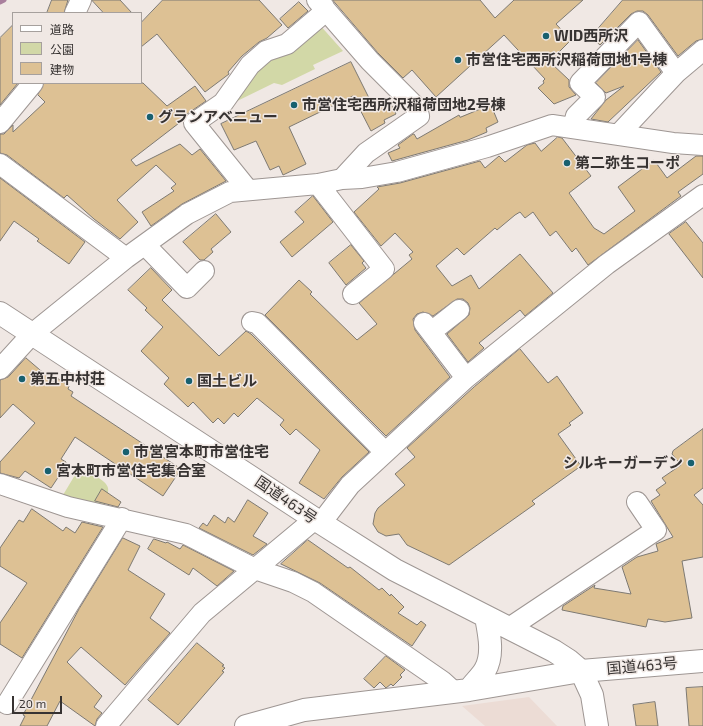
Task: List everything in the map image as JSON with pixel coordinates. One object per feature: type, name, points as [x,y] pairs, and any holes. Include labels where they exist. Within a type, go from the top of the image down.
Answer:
[{"type":"main road","name":"国道463号","points":[[0,313],[395,570],[568,660],[581,671]]},
{"type":"main road","points":[[461,690],[486,669],[490,640],[486,617]]},
{"type":"main road","name":"国道463号","points":[[246,726],[304,710],[461,690],[581,671],[703,661]]},
{"type":"main road","points":[[581,671],[592,695],[597,726]]},
{"type":"street","points":[[75,12],[81,0]]},
{"type":"street","points":[[321,4],[370,61],[417,108],[420,116],[366,153],[342,179]]},
{"type":"street","points":[[248,190],[194,123],[223,103],[250,65],[266,51],[287,44],[320,16],[321,4]]},
{"type":"street","points":[[573,128],[576,116],[595,97],[580,83],[639,22],[676,73]]},
{"type":"street","points":[[618,135],[676,73],[703,50]]},
{"type":"street","points":[[0,123],[32,84]]},
{"type":"street","points":[[0,369],[32,334],[126,258],[187,214],[230,192],[318,184],[342,179],[362,178],[397,172],[441,161],[552,125],[673,143],[703,145]]},
{"type":"street","points":[[0,164],[126,258]]},
{"type":"street","points":[[318,184],[384,269],[353,294]]},
{"type":"street","points":[[106,726],[202,613],[255,569],[318,521],[350,485],[466,378],[607,264],[700,203]]},
{"type":"street","points":[[145,245],[187,288],[204,271]]},
{"type":"street","points":[[459,310],[427,328],[466,378]]},
{"type":"street","points":[[252,322],[258,323],[385,452]]},
{"type":"street","points":[[0,484],[68,507],[122,518],[186,534],[255,569],[292,582],[330,603],[442,681],[461,690]]},
{"type":"street","points":[[509,628],[656,530],[637,502]]},
{"type":"street","points":[[7,704],[122,518]]},
{"type":"shaded area","points":[[529,697],[557,726],[485,726],[462,706]]},
{"type":"green space","points":[[318,23],[343,51],[313,65],[315,69],[282,85],[274,83],[229,105],[253,70]]},
{"type":"green space","points":[[78,470],[95,476],[107,485],[108,491],[105,504],[99,508],[63,495]]},
{"type":"building","points":[[52,0],[68,0],[64,12],[47,12]]},
{"type":"building","points":[[92,0],[120,0],[131,12],[103,12]]},
{"type":"building","points":[[163,0],[259,0],[282,25],[242,56],[228,72],[229,74],[205,92],[157,34],[142,46],[142,22]]},
{"type":"building","points":[[333,0],[480,0],[495,18],[514,0],[583,0],[556,24],[571,40],[557,54],[558,56],[551,63],[569,80],[569,87],[576,95],[554,104],[538,88],[544,83],[543,81],[545,79],[504,35],[436,97],[412,70],[403,78],[378,53]]},
{"type":"building","points":[[623,0],[703,0],[703,39],[696,41],[678,56],[648,15],[643,11],[637,11],[631,14],[600,45],[591,37]]},
{"type":"building","points":[[299,2],[308,11],[288,28],[280,19]]},
{"type":"building","points":[[12,26],[12,84],[17,84],[0,105],[0,38]]},
{"type":"building","points":[[638,40],[661,72],[608,122],[591,119],[606,100],[624,86],[606,93],[596,83]]},
{"type":"building","name":"市営住宅西所沢稲荷団地2号棟","points":[[351,62],[373,106],[388,98],[396,114],[384,120],[385,123],[371,131],[353,96],[289,127],[306,164],[283,175],[279,166],[270,170],[256,141],[234,150],[221,124]]},
{"type":"building","points":[[143,83],[167,106],[195,86],[206,101],[187,114],[183,120],[131,160],[136,166],[180,144],[192,155],[200,149],[226,181],[182,204],[151,226],[142,212],[174,191],[171,188],[176,184],[156,165],[117,200],[138,222],[120,239],[94,219],[67,195],[64,198],[7,155],[0,153],[0,134],[4,134],[13,125],[13,132],[45,102],[38,95],[44,84]]},
{"type":"building","points":[[491,105],[498,122],[486,128],[487,132],[468,140],[392,161],[388,153],[400,148],[398,145],[413,134],[417,139],[459,115],[460,117]]},
{"type":"building","points":[[558,137],[562,138],[591,176],[569,193],[594,228],[604,234],[635,211],[618,187],[654,160],[667,178],[696,156],[703,156],[703,174],[678,192],[681,196],[588,265],[576,248],[572,252],[556,231],[550,236],[533,212],[525,218],[520,212],[515,215],[497,230],[495,228],[464,255],[457,248],[436,266],[452,286],[471,275],[479,289],[520,254],[553,293],[525,316],[520,310],[479,343],[484,348],[468,362],[447,334],[469,315],[470,308],[468,303],[463,299],[457,299],[433,316],[423,312],[417,314],[413,319],[415,330],[450,377],[386,436],[265,315],[299,280],[312,292],[310,294],[357,340],[377,324],[359,303],[412,259],[409,255],[413,252],[395,233],[381,246],[354,212],[379,189],[377,187],[400,183],[480,161],[485,168],[499,156],[505,162],[527,145],[535,143],[541,151]]},
{"type":"building","points":[[0,178],[85,242],[69,264],[37,241],[39,239],[14,221],[0,241]]},
{"type":"building","points":[[313,196],[333,222],[292,257],[280,242],[304,222],[295,212]]},
{"type":"building","points":[[216,214],[231,232],[211,249],[213,252],[204,260],[200,260],[183,242]]},
{"type":"building","points":[[686,222],[703,243],[703,278],[669,234]]},
{"type":"building","points":[[351,245],[364,261],[362,263],[366,268],[346,285],[329,263]]},
{"type":"building","points":[[151,268],[172,290],[162,300],[219,356],[246,331],[251,334],[369,452],[342,477],[324,499],[299,483],[320,450],[296,429],[290,435],[280,425],[284,420],[257,398],[238,417],[234,413],[224,424],[218,418],[213,423],[193,402],[188,407],[164,384],[169,378],[141,351],[163,327],[145,310],[147,308],[128,290]]},
{"type":"building","points":[[520,349],[548,383],[557,376],[583,413],[569,423],[571,425],[558,434],[581,466],[532,501],[535,504],[449,565],[407,545],[399,534],[386,536],[378,532],[373,524],[375,513],[378,508],[405,485],[395,474],[415,457],[407,448],[474,387]]},
{"type":"building","points":[[26,358],[54,382],[57,378],[69,386],[68,389],[73,392],[71,396],[181,469],[163,496],[75,437],[61,459],[66,462],[65,467],[51,488],[25,471],[19,478],[0,473],[0,462],[35,423],[13,404],[0,418],[0,380],[8,377]]},
{"type":"building","points":[[703,429],[703,488],[694,495],[703,505],[703,557],[682,561],[692,618],[665,622],[648,619],[646,627],[562,610],[563,606],[595,585],[594,588],[631,594],[622,567],[637,557],[658,551],[656,544],[673,537],[651,501],[660,495],[656,490],[666,483],[662,478],[681,465],[672,454],[673,451]]},
{"type":"building","points":[[102,489],[121,502],[118,507],[95,501]]},
{"type":"building","points":[[248,500],[268,513],[253,536],[267,544],[253,555],[199,528],[203,523],[207,526],[214,515],[225,523],[228,517],[234,522]]},
{"type":"building","points":[[32,509],[63,531],[66,527],[75,533],[82,522],[103,527],[22,658],[0,644],[0,623],[27,583],[0,566],[0,548],[19,520],[23,522]]},
{"type":"building","points":[[123,538],[140,546],[128,570],[165,594],[150,618],[170,633],[125,685],[81,647],[67,662],[102,696],[94,707],[102,713],[97,719],[95,726],[60,701],[47,726],[20,726],[25,716],[23,715],[79,609]]},
{"type":"building","points":[[154,539],[167,542],[180,549],[183,545],[234,571],[217,586],[193,568],[189,575],[148,549]]},
{"type":"building","points":[[308,540],[348,568],[350,567],[379,590],[382,588],[390,596],[391,594],[404,607],[398,613],[417,625],[421,621],[426,625],[412,646],[320,583],[281,564]]},
{"type":"building","points":[[197,643],[224,665],[222,666],[225,668],[222,671],[224,672],[178,725],[148,700]]},
{"type":"building","points":[[386,656],[405,670],[400,675],[402,677],[393,686],[391,684],[386,688],[380,682],[374,688],[364,679]]},
{"type":"building","points":[[703,687],[703,726],[689,726],[686,688]]},
{"type":"building","points":[[655,702],[658,726],[636,726],[633,705]]},
{"type":"waterway","points":[[0,2],[4,0]]},
{"type":"place","name":"WID西所沢","points":[[546,36]]},
{"type":"place","name":"市営住宅西所沢稲荷団地1号棟","points":[[458,60]]},
{"type":"place","name":"市営住宅西所沢稲荷団地2号棟","points":[[294,105]]},
{"type":"place","name":"グランアベニュー","points":[[150,117]]},
{"type":"place","name":"第二弥生コーポ","points":[[567,163]]},
{"type":"place","name":"第五中村荘","points":[[22,379]]},
{"type":"place","name":"国土ビル","points":[[189,381]]},
{"type":"place","name":"市営宮本町市営住宅","points":[[126,452]]},
{"type":"place","name":"シルキーガーデン","points":[[691,463]]},
{"type":"place","name":"宮本町市営住宅集合室","points":[[48,471]]}]
